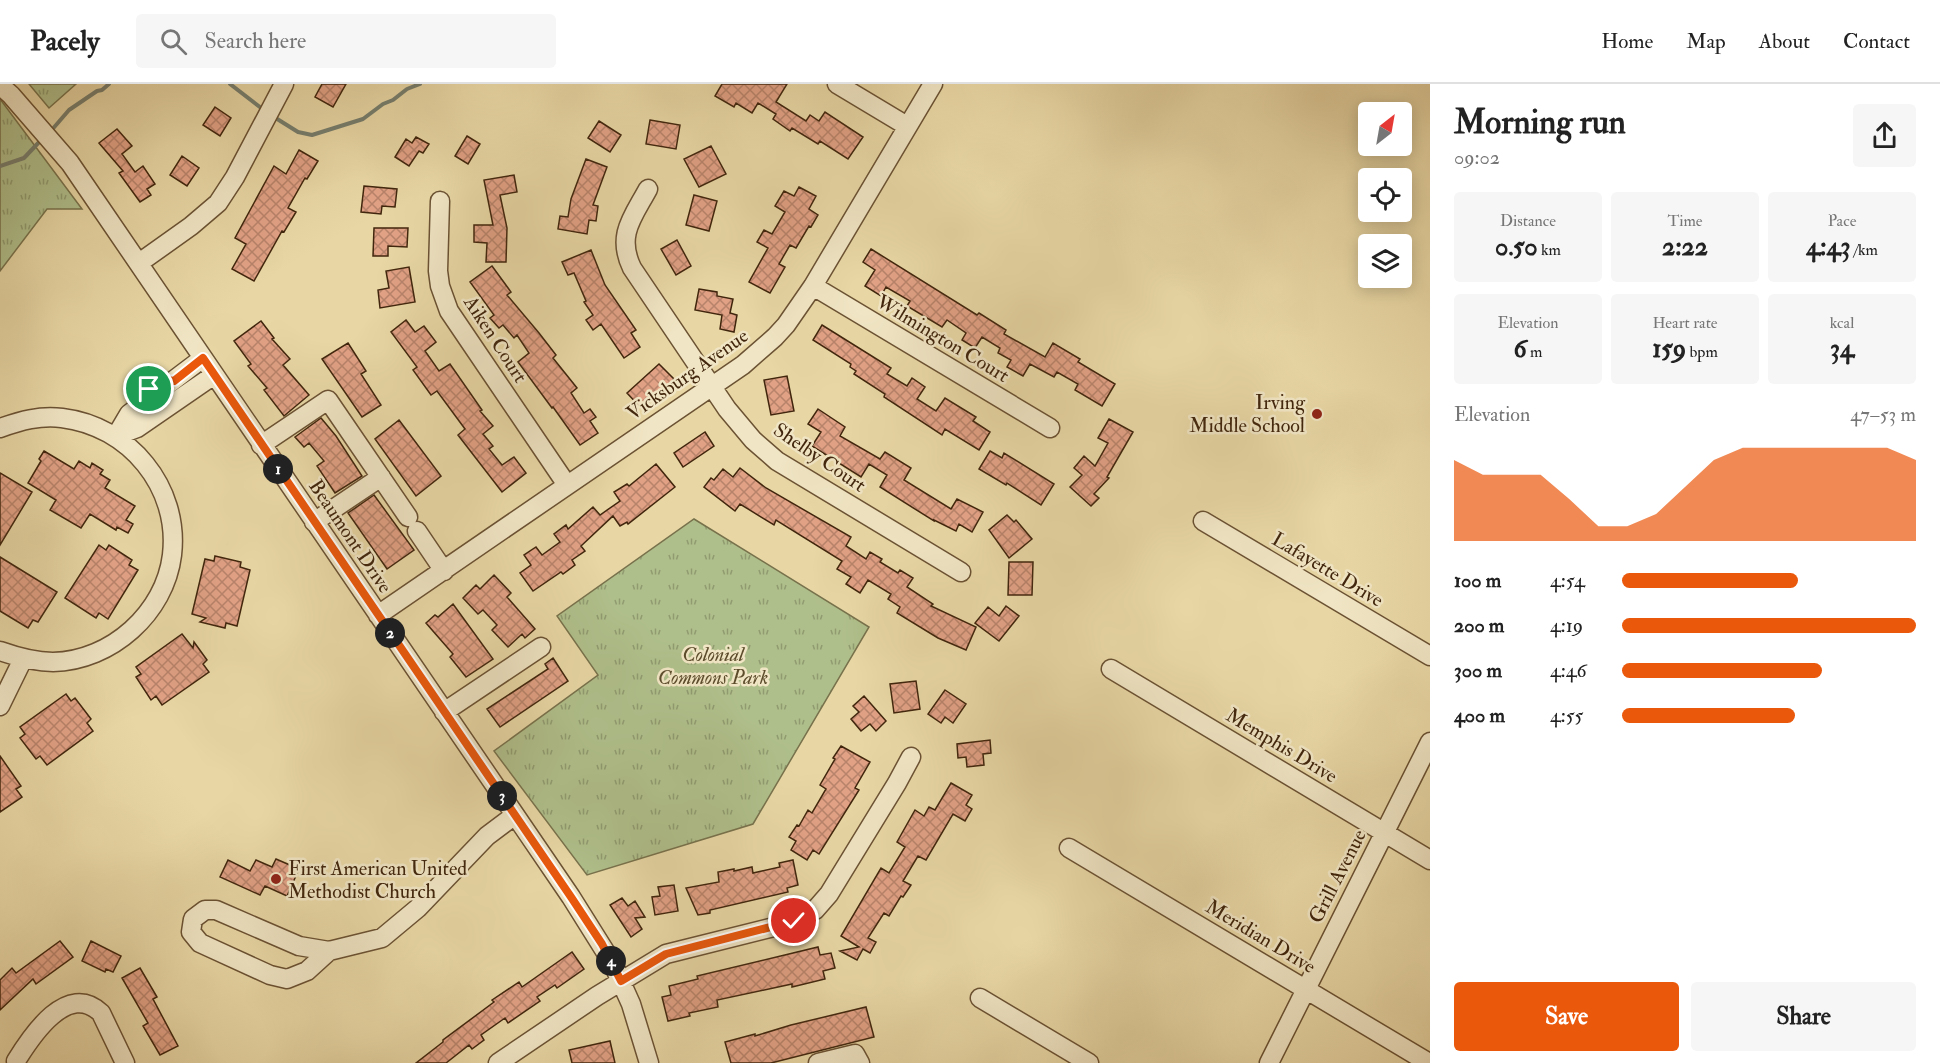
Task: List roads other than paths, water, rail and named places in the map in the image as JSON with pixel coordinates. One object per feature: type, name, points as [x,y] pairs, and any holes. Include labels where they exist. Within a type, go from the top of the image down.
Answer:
[{"type":"street","points":[[139,263],[218,204],[235,177],[284,84]]},
{"type":"street","points":[[837,84],[907,126]]},
{"type":"street","name":"Vicksburg Avenue","points":[[378,615],[743,365],[775,337],[813,286],[933,84]]},
{"type":"street","name":"Beaumont Drive","points":[[0,85],[60,150],[602,944],[621,981],[637,1022],[649,1063]]},
{"type":"street","name":"Shelby Court","points":[[648,189],[626,230],[628,259],[712,386],[753,440],[777,460],[962,572]]},
{"type":"street","name":"Aiken Court","points":[[440,201],[438,271],[440,286],[449,312],[567,485]]},
{"type":"street","name":"Wilmington Court","points":[[813,286],[1050,428]]},
{"type":"street","points":[[116,436],[129,414],[203,358]]},
{"type":"street","points":[[116,436],[137,428],[214,375]]},
{"type":"street","points":[[261,445],[328,400],[444,571]]},
{"type":"street","points":[[0,428],[31,418],[61,417],[90,423],[116,436],[142,458],[160,486],[171,520],[172,555],[162,590],[143,620],[116,643],[83,657],[53,662],[23,659],[0,651]]},
{"type":"street","points":[[314,522],[381,477]]},
{"type":"street","name":"Lafayette Drive","points":[[1203,521],[1430,656]]},
{"type":"street","points":[[444,712],[541,647]]},
{"type":"street","points":[[0,706],[23,659]]},
{"type":"street","name":"Memphis Drive","points":[[1112,669],[1430,860]]},
{"type":"street","name":"Grill Avenue","points":[[1269,1063],[1430,742]]},
{"type":"street","points":[[498,1063],[621,981],[666,954],[805,917],[829,894],[911,758]]},
{"type":"street","points":[[329,951],[307,971],[287,979],[270,975],[200,944],[191,932],[193,918],[205,910],[216,910],[299,946],[329,951],[382,938],[418,908],[487,836],[515,815]]},
{"type":"street","name":"Meridian Drive","points":[[1069,848],[1429,1063]]},
{"type":"street","points":[[981,998],[1089,1063]]},
{"type":"street","points":[[16,1061],[32,1035],[54,1015],[69,1004],[82,1002],[101,1013],[125,1063]]},
{"type":"street","points":[[818,1063],[855,1054],[860,1063]]},
{"type":"waterway","points":[[50,132],[69,110],[109,84]]},
{"type":"waterway","points":[[230,84],[265,111]]},
{"type":"waterway","points":[[274,117],[298,132],[312,135],[363,119],[407,89],[420,84]]},
{"type":"waterway","points":[[0,166],[24,158],[42,139]]},
{"type":"place","name":"Irving Middle School","points":[[1317,414]]},
{"type":"place","name":"First American United Methodist Church","points":[[276,879]]},
{"type":"park label","name":"Colonial Commons Park","points":[[713,666]]}]
